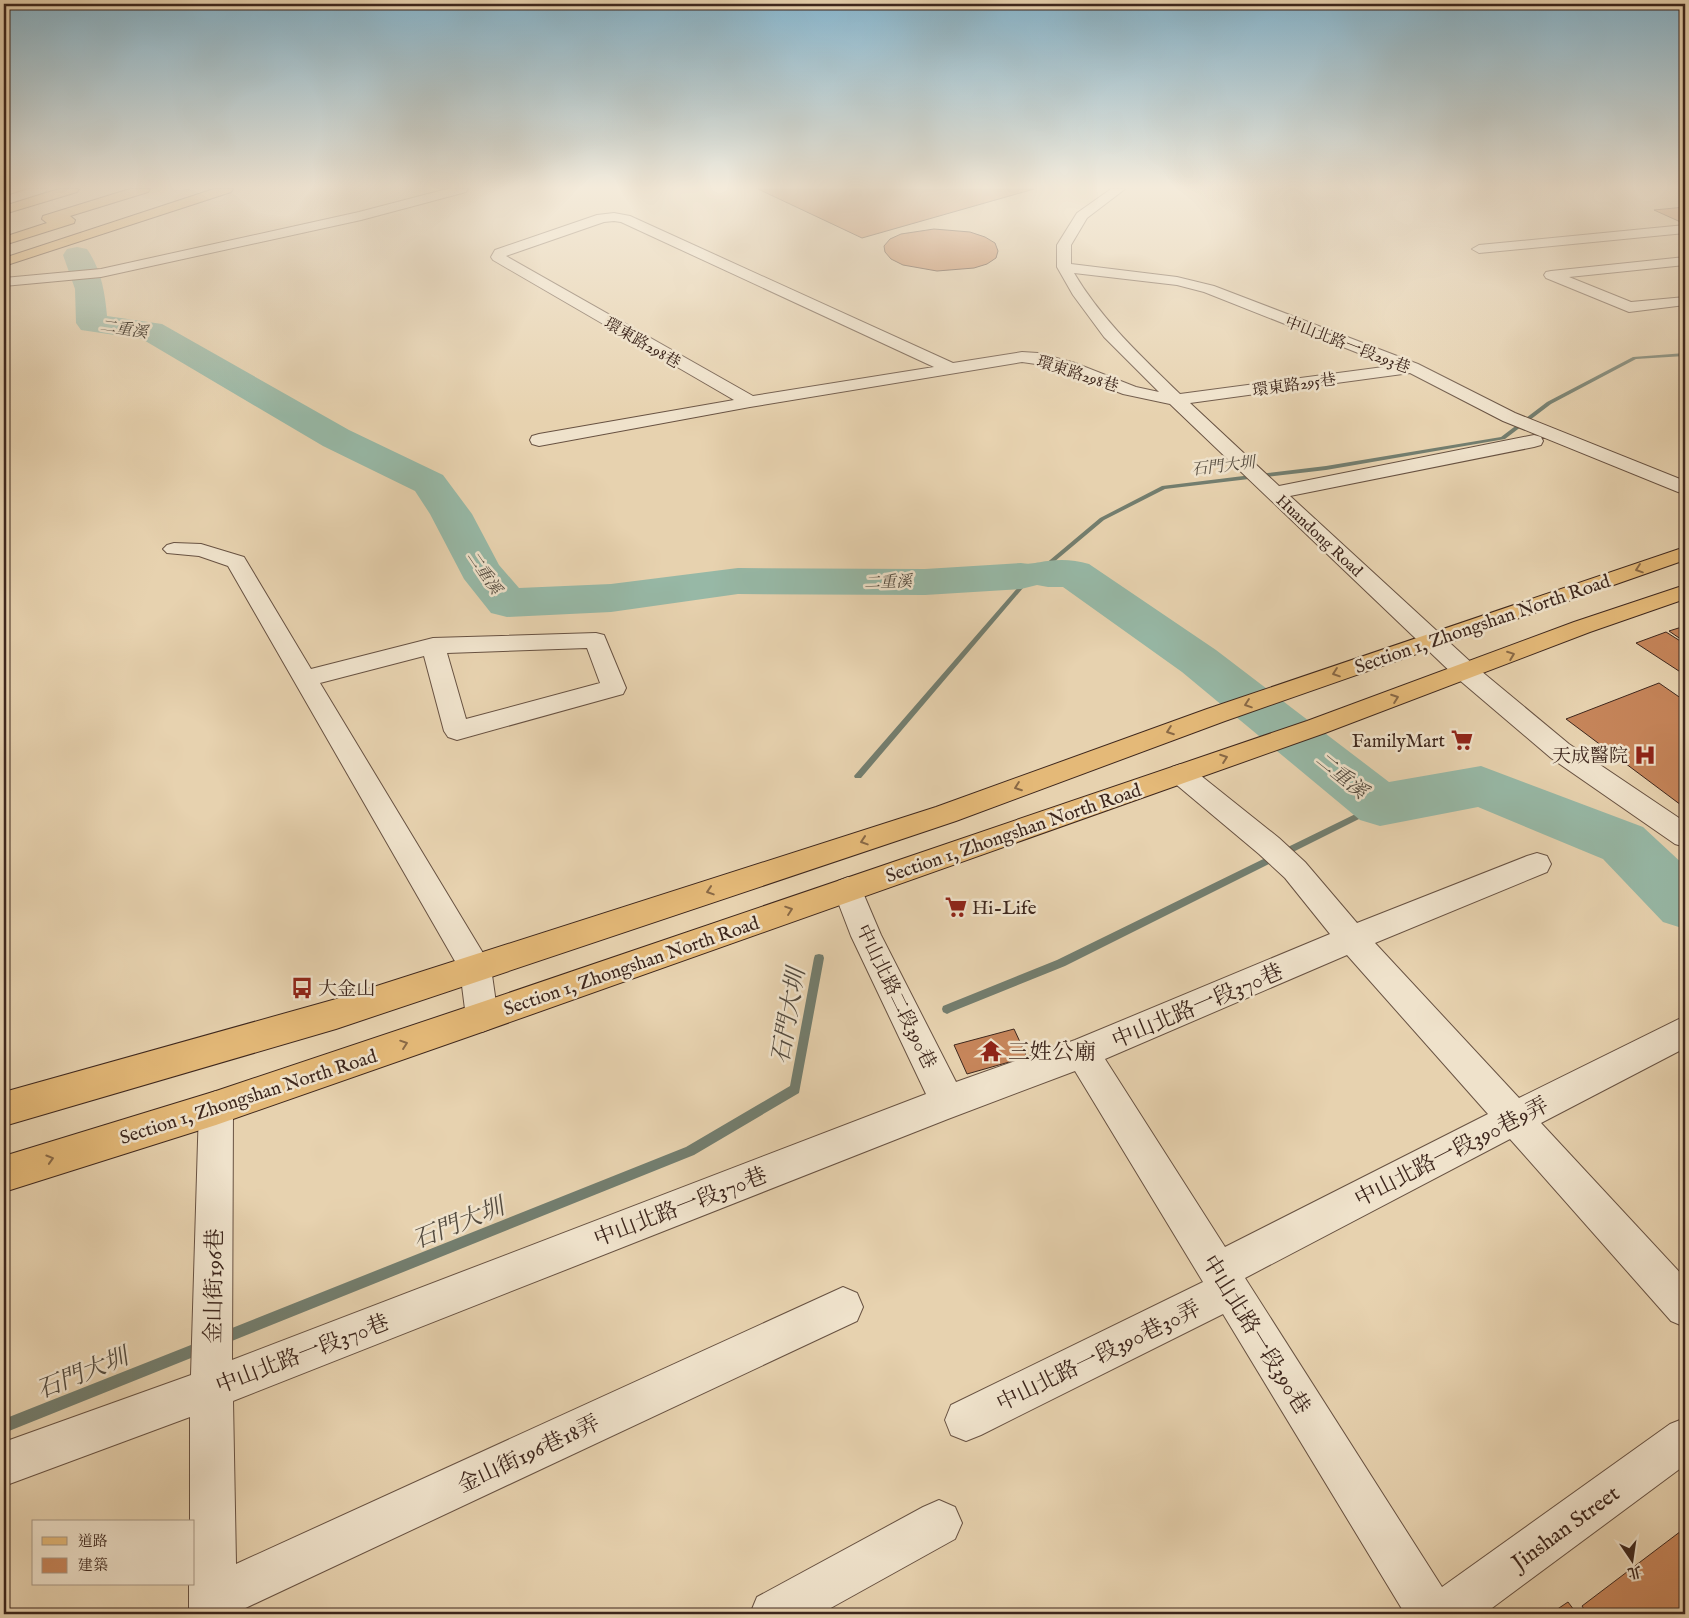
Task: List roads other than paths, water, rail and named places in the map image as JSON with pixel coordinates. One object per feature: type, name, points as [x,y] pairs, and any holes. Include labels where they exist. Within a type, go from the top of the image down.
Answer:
[{"type":"main road","name":"Section 1, Zhongshan North Road","points":[[4,1109],[336,1014],[946,814],[1216,715],[1685,553]]},
{"type":"main road","name":"Section 1, Zhongshan North Road","points":[[4,1174],[216,1108],[482,1018],[1316,727],[1582,627],[1685,592]]},
{"type":"street","points":[[4,282],[72,277],[137,265]]},
{"type":"street","name":"環東路298巷","points":[[508,265],[750,402]]},
{"type":"street","name":"環東路298巷","points":[[724,265],[950,368]]},
{"type":"street","points":[[1651,265],[1551,275],[1629,306],[1685,301]]},
{"type":"street","name":"中山北路一段293巷","points":[[1064,267],[1176,281],[1209,289],[1412,368],[1509,416],[1539,436],[1685,488]]},
{"type":"street","name":"Huandong Road","points":[[1064,267],[1080,295],[1110,334],[1176,400],[1466,672],[1560,750],[1685,836]]},
{"type":"street","name":"環東路298巷","points":[[539,440],[750,402],[1022,357],[1036,357],[1055,362],[1144,395],[1176,400]]},
{"type":"street","name":"環東路295巷","points":[[1176,400],[1412,368]]},
{"type":"street","points":[[1270,488],[1539,436]]},
{"type":"street","points":[[174,549],[201,550],[236,562],[475,968],[482,1018]]},
{"type":"street","points":[[304,679],[433,646],[596,640],[614,688],[457,731],[433,646]]},
{"type":"street","points":[[1182,774],[1295,870],[1352,939],[1685,1307]]},
{"type":"street","name":"中山北路一段370巷","points":[[4,1464],[212,1380],[1082,1053],[1352,939],[1537,864]]},
{"type":"street","name":"中山北路二段390巷","points":[[848,889],[866,936],[948,1102]]},
{"type":"street","name":"中山北路一段390巷9弄","points":[[1224,1281],[1515,1118],[1685,1031]]},
{"type":"street","name":"中山北路一段390巷","points":[[1082,1053],[1432,1614]]},
{"type":"street","name":"金山街196巷","points":[[213,1607],[211,1319],[216,1108]]},
{"type":"street","name":"中山北路一段390巷30弄","points":[[966,1420],[1224,1281]]},
{"type":"street","name":"金山街196巷18弄","points":[[213,1607],[843,1307]]},
{"type":"street","name":"Jinshan Street","points":[[1445,1614],[1685,1439]]},
{"type":"street","points":[[774,1614],[939,1524]]},
{"type":"waterway","name":"二重溪","points":[[81,265],[90,289],[92,323],[151,331],[336,438],[429,483],[451,514],[480,570],[507,603],[611,598],[738,581],[925,582],[1021,576]]},
{"type":"waterway","name":"石門大圳","points":[[858,776],[1021,587],[1102,519],[1164,487],[1326,468],[1503,438],[1549,403],[1635,358],[1685,354]]},
{"type":"waterway","name":"二重溪","points":[[1048,574],[1073,573],[1199,661],[1380,805],[1481,786],[1623,843],[1685,904]]},
{"type":"waterway","points":[[947,1009],[1061,963],[1380,805]]},
{"type":"waterway","name":"石門大圳","points":[[222,1339],[690,1151],[795,1089],[819,958]]},
{"type":"waterway","name":"石門大圳","points":[[4,1426],[201,1347]]},
{"type":"place","name":"FamilyMart","points":[[1462,740]]},
{"type":"place","name":"天成醫院","points":[[1645,755]]},
{"type":"place","name":"Hi-Life","points":[[956,907]]},
{"type":"place","name":"大金山","points":[[302,988]]},
{"type":"place","name":"三姓公廟","points":[[991,1051]]}]
